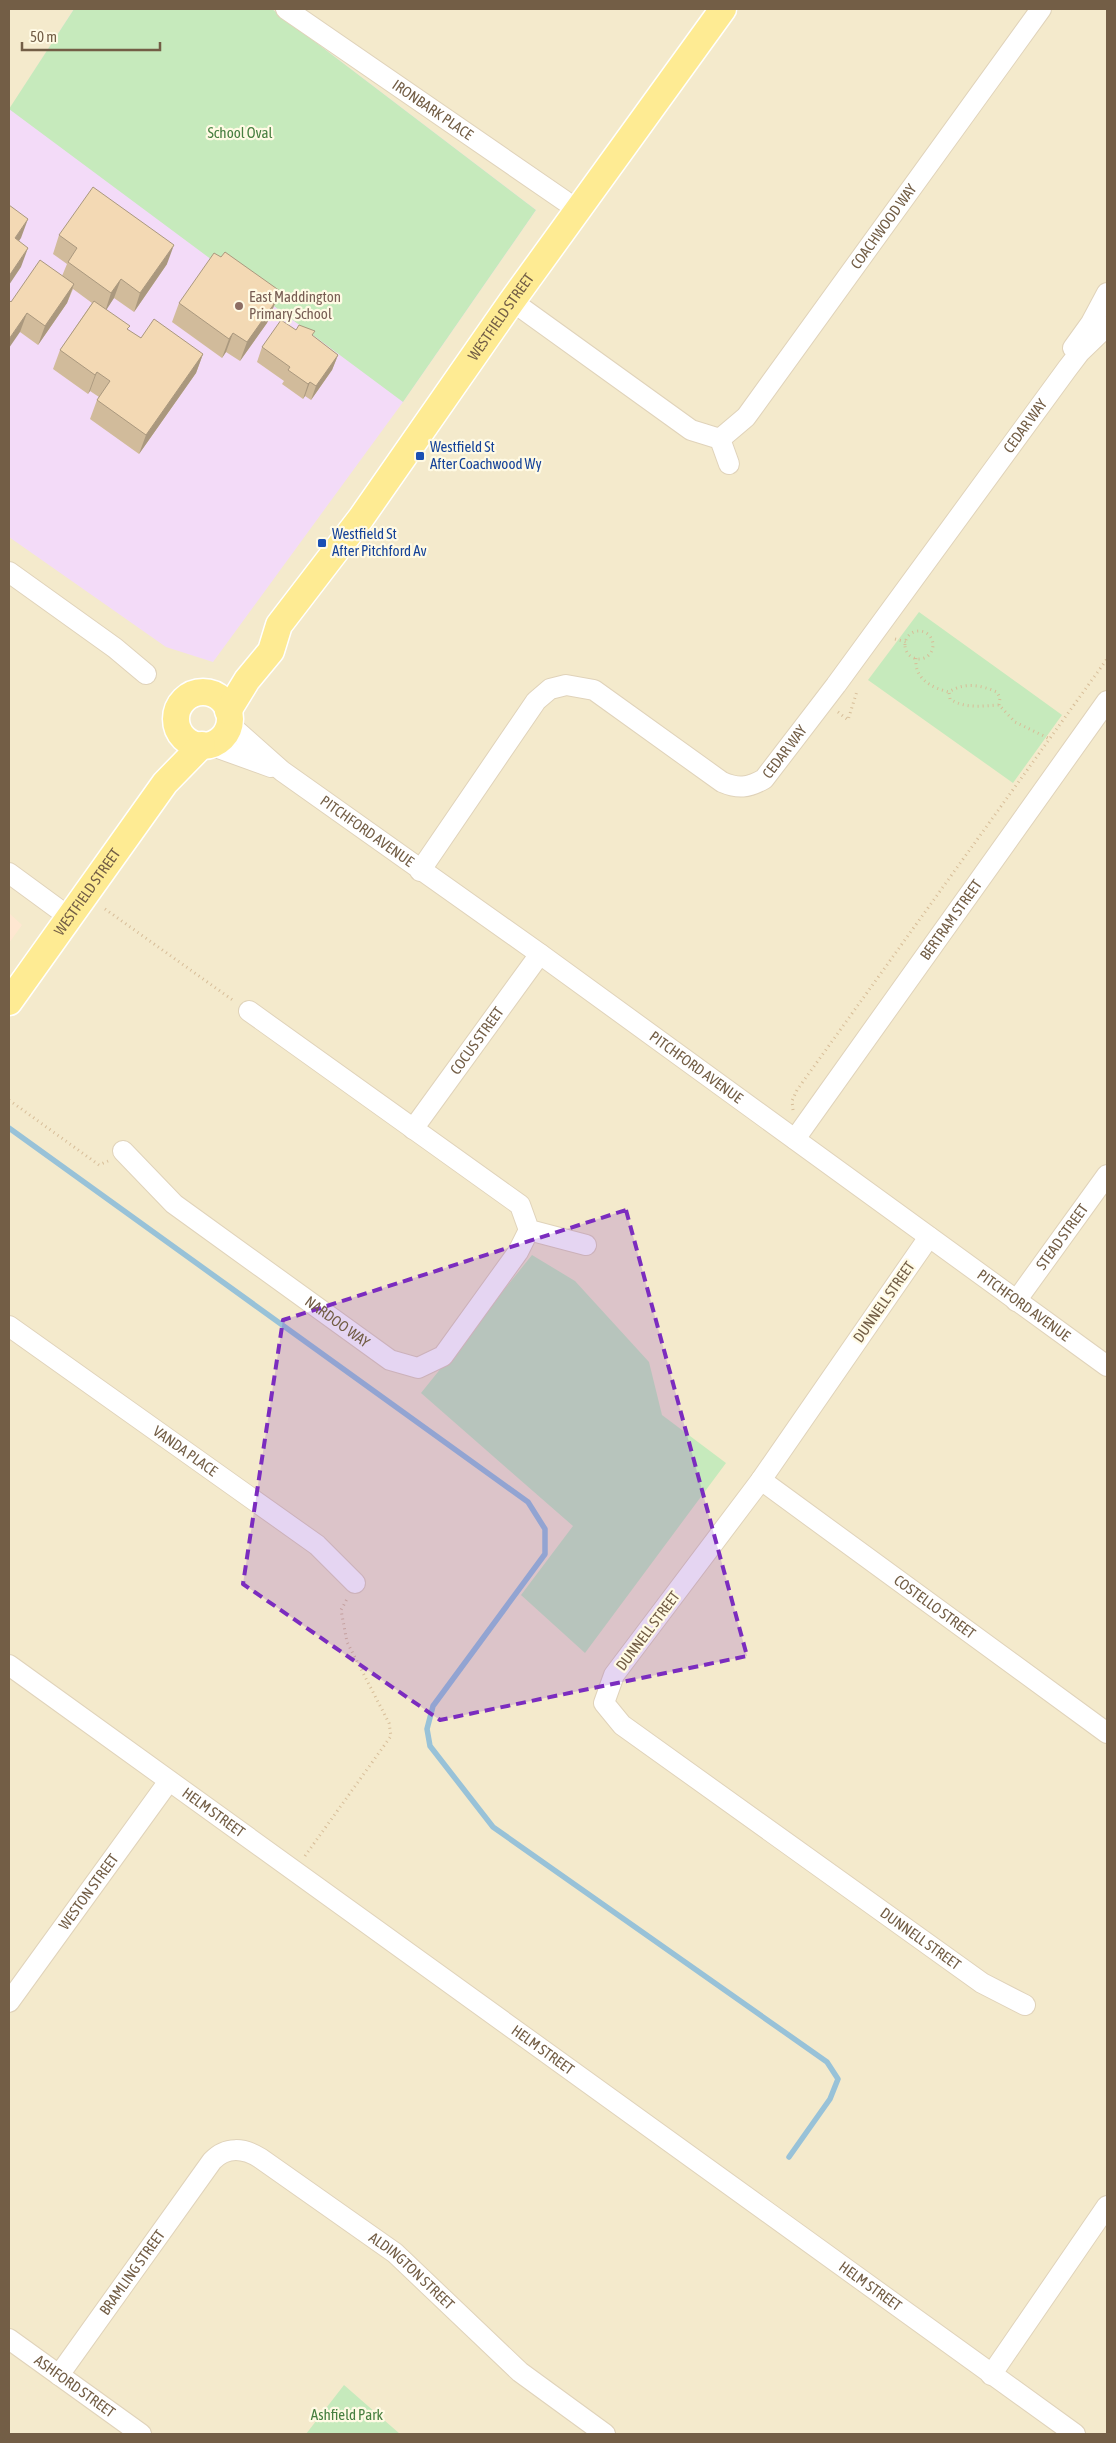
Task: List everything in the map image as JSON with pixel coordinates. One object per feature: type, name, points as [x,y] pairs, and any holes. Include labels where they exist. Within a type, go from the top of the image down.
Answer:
[{"type":"main road","name":"WESTFIELD STREET","points":[[222,709],[247,656],[262,635],[280,625],[367,510],[512,301],[721,10]]},
{"type":"main road","points":[[193,694],[222,709],[222,737],[206,745],[187,741],[178,728],[176,720],[180,704],[193,694]]},
{"type":"main road","name":"WESTFIELD STREET","points":[[165,783],[178,728]]},
{"type":"main road","name":"WESTFIELD STREET","points":[[9,1002],[165,783],[206,745]]},
{"type":"street","name":"IRONBARK PLACE","points":[[286,9],[578,210]]},
{"type":"street","name":"COACHWOOD WAY","points":[[720,439],[746,417],[1041,9]]},
{"type":"street","name":"CEDAR WAY","points":[[1066,369],[1073,346],[1091,323],[1104,298]]},
{"type":"street","points":[[512,301],[691,430],[720,439],[729,464]]},
{"type":"street","name":"CEDAR WAY","points":[[420,871],[536,701],[550,689],[566,685],[594,690],[722,782],[735,788],[751,787],[764,778],[842,677],[1066,369],[1080,352],[1107,326]]},
{"type":"street","points":[[9,572],[115,648],[146,674]]},
{"type":"street","name":"BERTRAM STREET","points":[[795,1138],[1107,701]]},
{"type":"street","name":"PITCHFORD AVENUE","points":[[222,709],[282,771],[420,871],[540,954],[1107,1366]]},
{"type":"street","name":"PITCHFORD AVENUE","points":[[206,745],[282,771]]},
{"type":"street","points":[[9,873],[70,917]]},
{"type":"street","name":"COCUS STREET","points":[[413,1130],[540,954]]},
{"type":"street","points":[[249,1011],[520,1205],[529,1230],[586,1245]]},
{"type":"street","name":"NARDOO WAY","points":[[123,1151],[174,1204],[390,1360],[418,1368],[443,1356],[518,1252],[529,1230]]},
{"type":"street","name":"STEAD STREET","points":[[1016,1301],[1107,1175]]},
{"type":"street","name":"DUNNELL STREET","points":[[929,1237],[761,1480],[614,1675],[604,1703],[622,1725],[982,1983],[1026,2005]]},
{"type":"street","name":"VANDA PLACE","points":[[9,1326],[317,1545],[355,1583]]},
{"type":"street","name":"COSTELLO STREET","points":[[761,1480],[1107,1733]]},
{"type":"street","name":"HELM STREET","points":[[9,1665],[1075,2434]]},
{"type":"street","name":"WESTON STREET","points":[[9,2002],[169,1781]]},
{"type":"street","name":"ALDINGTON STREET","points":[[206,2170],[216,2157],[228,2151],[244,2149],[260,2158],[395,2253],[520,2372],[605,2434]]},
{"type":"street","name":"BRAMLING STREET","points":[[59,2375],[206,2170]]},
{"type":"street","points":[[991,2374],[1107,2206]]},
{"type":"street","name":"ASHFORD STREET","points":[[9,2339],[141,2434]]},
{"type":"path","points":[[919,631],[930,637],[932,651],[926,657],[916,658],[909,654],[906,642],[910,635],[919,631]]},
{"type":"path","points":[[895,639],[906,642]]},
{"type":"path","points":[[916,658],[920,676],[927,684],[949,692]]},
{"type":"path","points":[[807,1121],[793,1111],[792,1101],[797,1090],[1107,659]]},
{"type":"path","points":[[949,692],[956,687],[980,686],[997,692],[1000,698],[999,705]]},
{"type":"path","points":[[949,692],[950,699],[958,705],[974,707],[999,705]]},
{"type":"path","points":[[999,705],[1015,722],[1050,739]]},
{"type":"path","points":[[105,909],[249,1011]]},
{"type":"path","points":[[9,1100],[99,1165],[104,1165]]},
{"type":"path","points":[[294,1871],[391,1736],[389,1722],[347,1642],[341,1610],[355,1583]]},
{"type":"highlighted area","points":[[626,1210],[747,1656],[440,1720],[243,1584],[283,1320]]},
{"type":"shaded area","points":[[9,9],[1107,9],[1107,2434],[9,2434]]},
{"type":"shaded area","name":"East Maddington Primary School","points":[[74,9],[272,9],[536,210],[403,402],[213,662],[166,647],[9,537],[9,110]]},
{"type":"shaded area","points":[[9,913],[22,925],[9,943]]},
{"type":"green space","name":"School Oval","points":[[74,9],[272,9],[536,210],[403,402],[9,109]]},
{"type":"green space","points":[[919,612],[1062,715],[1013,783],[868,680]]},
{"type":"green space","points":[[532,1255],[575,1281],[649,1362],[662,1415],[726,1463],[585,1653],[521,1595],[573,1526],[421,1393]]},
{"type":"green space","name":"Ashfield Park","points":[[344,2385],[400,2434],[306,2434]]},
{"type":"building","points":[[93,187],[174,245],[140,293],[121,279],[111,293],[68,262],[77,248],[59,235]]},
{"type":"building","points":[[9,205],[28,219],[15,238],[28,248],[9,276]]},
{"type":"building","points":[[225,252],[280,291],[271,302],[274,304],[247,342],[233,333],[229,339],[179,303],[214,253],[221,257]]},
{"type":"building","points":[[40,260],[74,284],[45,326],[27,313],[9,339],[9,300],[11,302]]},
{"type":"building","points":[[94,301],[130,326],[127,329],[141,338],[154,319],[203,354],[146,435],[97,400],[110,381],[97,372],[95,375],[60,350]]},
{"type":"building","points":[[281,320],[296,330],[299,325],[315,331],[312,335],[338,355],[316,386],[310,382],[308,384],[288,370],[290,367],[262,347]]},
{"type":"waterway","points":[[9,1128],[528,1502],[545,1529],[545,1554],[433,1706],[427,1729],[430,1746],[493,1827],[827,2062],[838,2079],[830,2099],[789,2157]]},
{"type":"place","name":"East Maddington Primary School","points":[[239,306]]},
{"type":"place","name":"Westfield St After Coachwood Wy","points":[[420,456]]},
{"type":"place","name":"Westfield St After Pitchford Av","points":[[322,543]]}]
